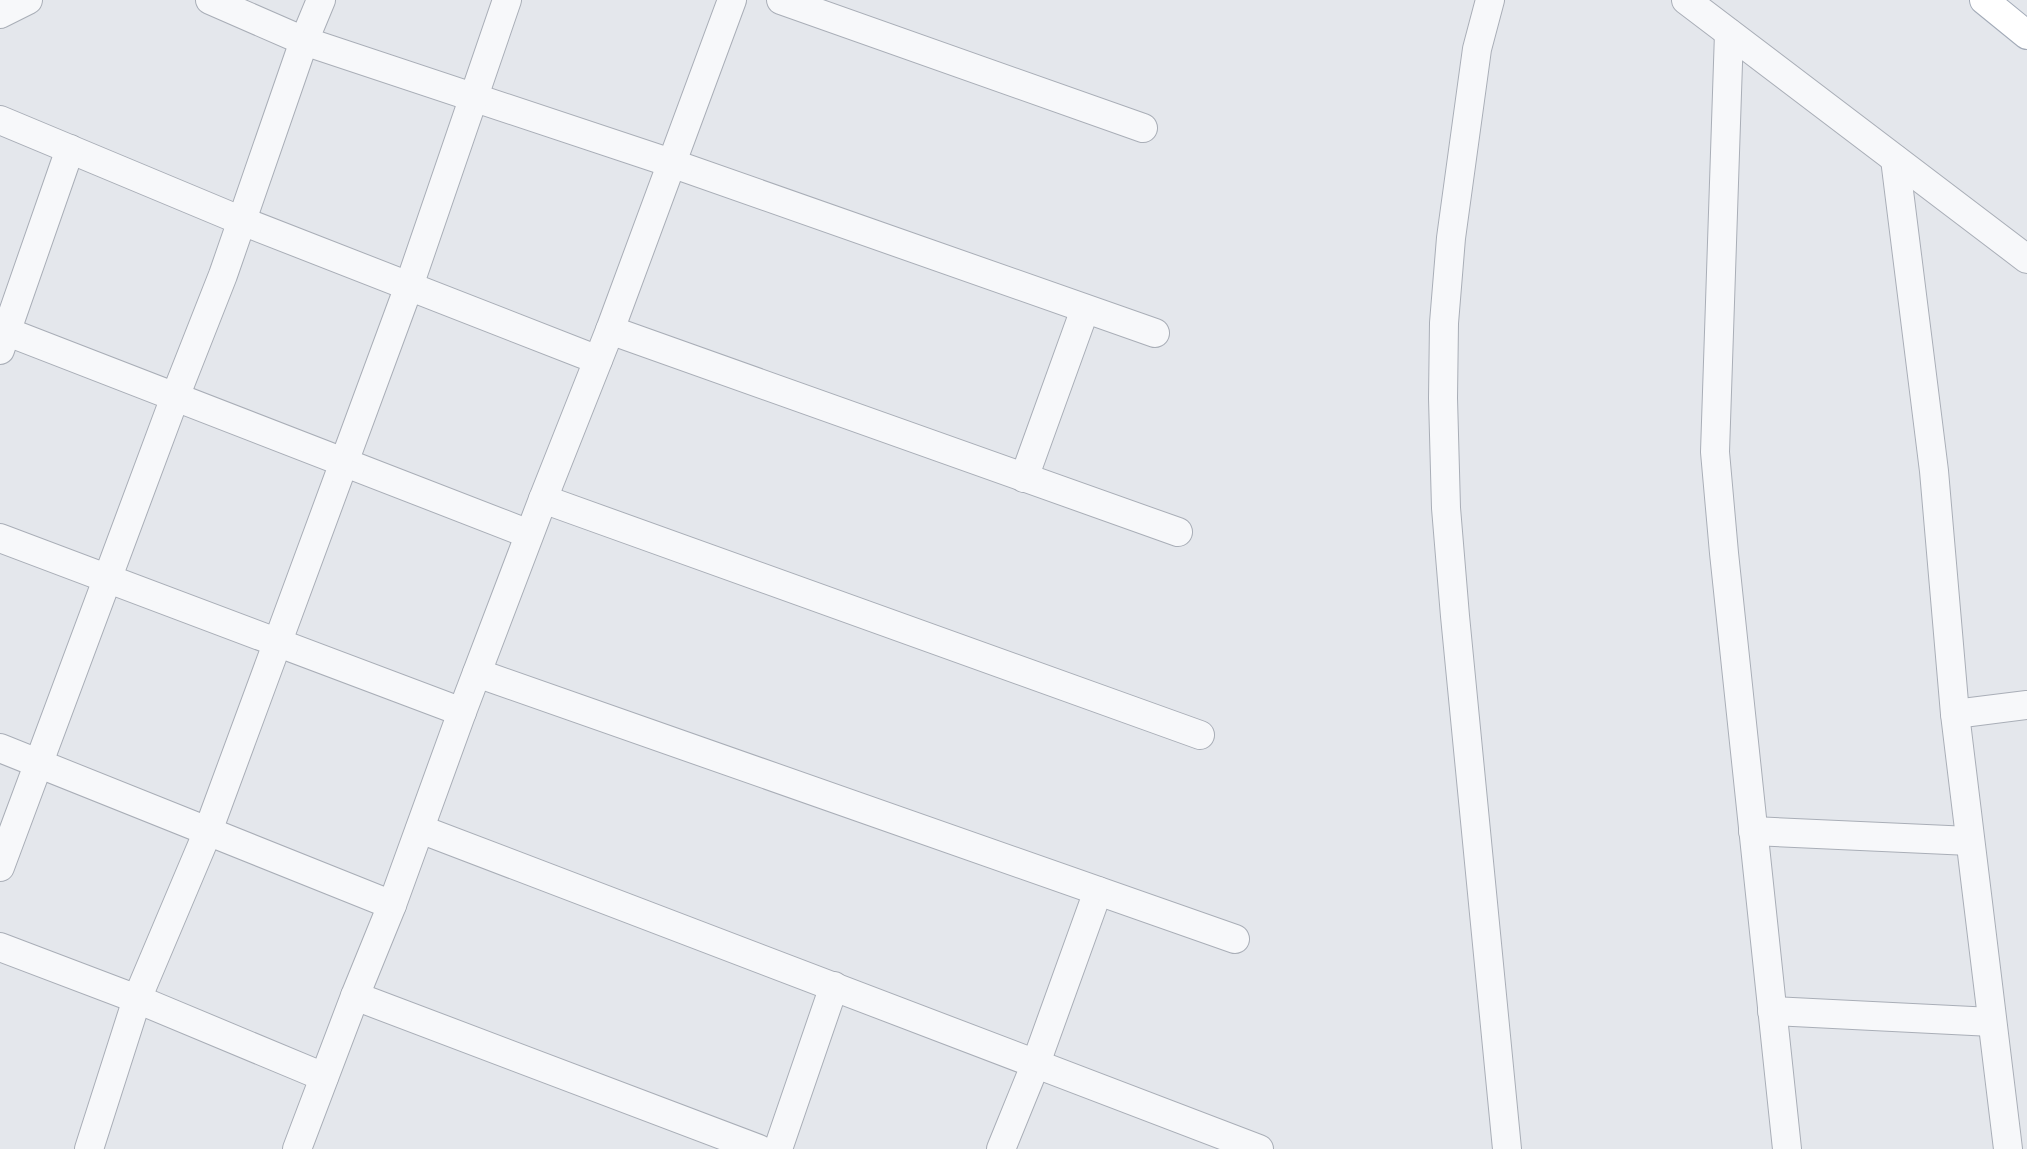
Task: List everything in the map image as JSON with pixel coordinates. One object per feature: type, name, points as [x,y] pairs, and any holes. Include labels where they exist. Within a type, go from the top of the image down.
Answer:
[{"type":"main road","points":[[1984,0],[2027,35]]},
{"type":"street","points":[[0,14],[28,0]]},
{"type":"street","points":[[210,0],[304,41],[671,163],[1155,333]]},
{"type":"street","points":[[0,867],[107,579],[224,275],[304,41],[321,0]]},
{"type":"street","points":[[89,1149],[138,999],[208,831],[276,642],[409,286],[507,0]]},
{"type":"street","points":[[296,1149],[392,905],[462,712],[529,534],[610,330],[732,0]]},
{"type":"street","points":[[781,0],[1143,128]]},
{"type":"street","points":[[1490,0],[1477,49],[1451,238],[1444,323],[1443,398],[1446,508],[1454,606],[1507,1149]]},
{"type":"street","points":[[1686,0],[2027,259]]},
{"type":"street","points":[[1729,33],[1716,452],[1724,553],[1786,1149]]},
{"type":"street","points":[[0,120],[242,221],[598,360]]},
{"type":"street","points":[[70,149],[2,337],[176,397],[529,534]]},
{"type":"street","points":[[1895,159],[1934,472],[1955,714],[2008,1149]]},
{"type":"street","points":[[1024,478],[1085,308]]},
{"type":"street","points":[[610,330],[1178,532]]},
{"type":"street","points":[[543,499],[1200,734]]},
{"type":"street","points":[[0,538],[462,712]]},
{"type":"street","points":[[477,673],[1235,939]]},
{"type":"street","points":[[1955,714],[2027,705]]},
{"type":"street","points":[[0,748],[392,905]]},
{"type":"street","points":[[420,829],[1036,1063],[1227,1143],[1258,1149]]},
{"type":"street","points":[[1753,831],[1970,840]]},
{"type":"street","points":[[1001,1149],[1036,1063],[1098,891]]},
{"type":"street","points":[[0,947],[138,999],[324,1077]]},
{"type":"street","points":[[778,1149],[834,986]]},
{"type":"street","points":[[355,996],[759,1149]]},
{"type":"street","points":[[1772,1011],[1992,1022]]}]
